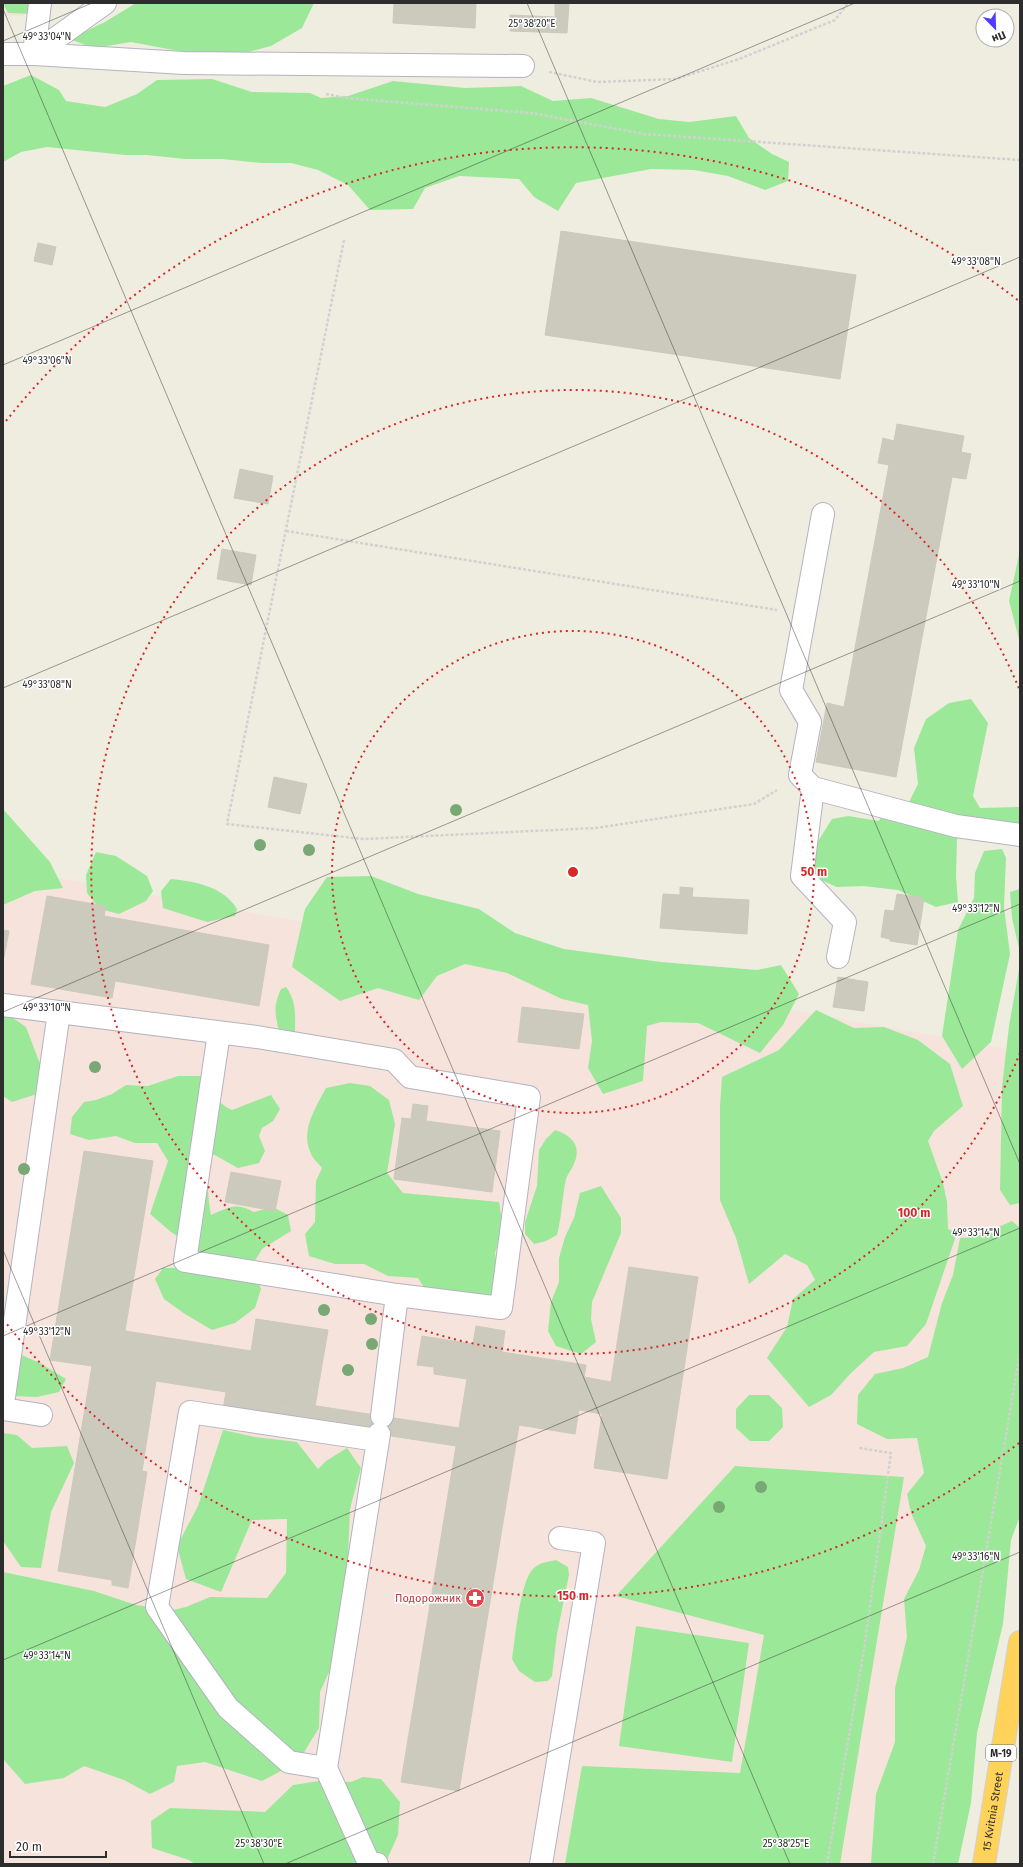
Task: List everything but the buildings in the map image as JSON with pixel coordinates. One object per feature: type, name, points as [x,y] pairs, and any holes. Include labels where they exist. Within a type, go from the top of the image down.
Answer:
[{"type":"highway","name":"15 Kvitnia Street","points":[[984,1864],[1020,1642]]},
{"type":"lane","points":[[34,54],[40,3]]},
{"type":"lane","points":[[34,54],[105,3]]},
{"type":"lane","points":[[3,54],[34,54],[184,63],[523,66]]},
{"type":"lane","points":[[823,514],[791,690],[810,722],[802,876],[845,922],[838,957]]},
{"type":"lane","points":[[806,781],[956,826],[1020,835]]},
{"type":"lane","points":[[3,1005],[219,1032],[257,1037],[394,1060],[410,1077],[529,1097],[501,1308],[397,1294],[185,1261],[219,1032]]},
{"type":"lane","points":[[3,1404],[59,1012]]},
{"type":"lane","points":[[376,1864],[368,1863],[326,1768],[379,1430],[397,1294]]},
{"type":"lane","points":[[3,1409],[41,1415]]},
{"type":"lane","points":[[326,1768],[289,1762],[228,1708],[157,1607],[190,1412],[379,1430]]},
{"type":"lane","points":[[542,1864],[594,1543],[560,1538]]},
{"type":"path","points":[[523,66],[597,82],[676,79],[739,59],[835,20],[848,3]]},
{"type":"path","points":[[323,93],[346,98],[532,113],[644,134],[1020,160]]},
{"type":"path","points":[[344,240],[227,824],[363,839],[596,828],[754,804],[806,781]]},
{"type":"path","points":[[286,531],[805,615]]},
{"type":"path","points":[[933,1864],[1020,1353]]},
{"type":"path","points":[[827,1864],[865,1644],[891,1453],[859,1448]]},
{"type":"shaded area","points":[[3,3],[42,3],[23,16],[3,16]]},
{"type":"shaded area","points":[[3,868],[1020,1051],[1020,1244],[908,1864],[3,1864]]},
{"type":"green space","points":[[3,3],[43,3],[33,14],[8,13]]},
{"type":"green space","points":[[136,3],[314,3],[302,28],[271,46],[244,53],[205,56],[131,42],[94,48],[69,39],[105,22]]},
{"type":"green space","points":[[31,75],[59,90],[66,101],[105,107],[137,94],[157,80],[212,79],[252,92],[310,93],[321,98],[348,96],[393,81],[465,88],[521,86],[553,101],[591,98],[659,119],[689,122],[736,116],[749,138],[772,154],[789,162],[788,181],[765,190],[728,176],[694,170],[651,169],[576,183],[558,211],[534,197],[519,179],[459,176],[425,188],[413,209],[370,210],[348,185],[318,170],[291,163],[262,163],[222,159],[185,159],[147,155],[125,155],[47,147],[21,152],[3,162],[3,86]]},
{"type":"green space","points":[[1020,550],[1020,643],[1009,601]]},
{"type":"green space","points":[[971,699],[988,723],[973,796],[980,808],[1020,807],[1020,829],[978,829],[957,839],[956,876],[958,902],[936,907],[898,890],[863,886],[837,887],[814,877],[815,846],[832,819],[848,816],[879,821],[886,804],[907,806],[918,784],[914,748],[926,719],[949,703]]},
{"type":"green space","points":[[3,809],[50,862],[63,888],[35,891],[3,905]]},
{"type":"green space","points":[[1002,849],[1006,858],[1004,907],[1010,954],[991,1042],[962,1069],[942,1036],[958,930],[974,898],[975,873],[984,851]]},
{"type":"green space","points":[[96,852],[116,856],[147,876],[153,891],[146,901],[119,914],[100,909],[87,893],[86,875]]},
{"type":"green space","points":[[371,876],[418,894],[479,909],[515,933],[564,949],[661,962],[757,970],[781,965],[799,994],[783,1025],[760,1053],[698,1023],[661,1022],[647,1026],[643,1081],[603,1094],[588,1068],[592,1041],[588,1005],[562,999],[507,973],[465,964],[437,976],[419,1000],[378,988],[340,1001],[292,967],[305,909],[327,877]]},
{"type":"green space","points":[[171,879],[190,881],[217,890],[225,895],[237,909],[235,916],[207,922],[163,908],[161,891]]},
{"type":"green space","points":[[1020,889],[1020,953],[1012,918],[1010,892]]},
{"type":"green space","points":[[1020,964],[1020,1203],[1010,1205],[1000,1190],[1002,1087],[1009,1026]]},
{"type":"green space","points":[[286,987],[294,1004],[295,1033],[279,1032],[276,1020],[277,1001],[281,989]]},
{"type":"green space","points":[[816,1010],[854,1028],[884,1027],[918,1040],[950,1064],[963,1106],[934,1131],[928,1141],[943,1183],[947,1202],[948,1229],[957,1233],[926,1324],[907,1346],[874,1352],[851,1373],[831,1395],[809,1407],[767,1358],[787,1327],[793,1299],[815,1280],[807,1265],[785,1254],[749,1284],[736,1238],[720,1200],[720,1106],[722,1077],[779,1050]]},
{"type":"green space","points":[[3,1011],[26,1027],[45,1077],[37,1094],[12,1102],[3,1096]]},
{"type":"green space","points":[[178,1076],[202,1076],[211,1092],[218,1100],[232,1110],[271,1095],[280,1109],[273,1121],[262,1128],[259,1136],[265,1151],[259,1163],[238,1168],[211,1153],[208,1184],[211,1215],[237,1206],[254,1212],[273,1207],[288,1215],[291,1231],[262,1249],[253,1264],[261,1289],[255,1308],[235,1323],[212,1330],[185,1314],[164,1299],[155,1279],[163,1268],[191,1268],[191,1245],[171,1232],[150,1214],[168,1161],[157,1143],[135,1143],[116,1136],[89,1140],[70,1134],[72,1117],[84,1102],[96,1100],[112,1094],[126,1085],[148,1086]]},
{"type":"green space","points":[[350,1083],[370,1086],[389,1100],[395,1124],[387,1173],[403,1193],[499,1202],[503,1226],[495,1253],[500,1293],[484,1315],[430,1297],[418,1278],[388,1276],[364,1264],[335,1264],[309,1256],[305,1234],[315,1222],[316,1181],[322,1168],[313,1158],[308,1147],[308,1129],[313,1112],[326,1088]]},
{"type":"green space","points":[[555,1130],[572,1139],[575,1144],[577,1154],[566,1179],[557,1235],[546,1241],[534,1244],[525,1234],[525,1222],[537,1186],[539,1150],[546,1139]]},
{"type":"green space","points":[[601,1186],[621,1218],[621,1233],[592,1302],[591,1319],[596,1342],[581,1354],[556,1346],[548,1331],[551,1302],[559,1282],[559,1258],[565,1237],[574,1218],[580,1193]]},
{"type":"green space","points":[[1012,1221],[1020,1228],[1020,1516],[1011,1540],[1003,1624],[977,1733],[971,1803],[958,1864],[871,1864],[876,1794],[895,1742],[895,1688],[907,1637],[904,1599],[919,1570],[926,1546],[911,1513],[907,1494],[924,1473],[917,1438],[887,1439],[857,1424],[858,1395],[875,1374],[903,1368],[928,1357],[942,1303],[953,1275],[960,1238],[976,1237]]},
{"type":"green space","points":[[17,1353],[40,1363],[66,1379],[59,1392],[37,1397],[12,1396]]},
{"type":"green space","points":[[749,1395],[769,1395],[782,1408],[783,1427],[769,1441],[750,1441],[736,1428],[736,1409]]},
{"type":"green space","points":[[223,1430],[255,1437],[297,1442],[318,1469],[326,1461],[347,1448],[361,1468],[350,1509],[347,1581],[337,1654],[320,1692],[319,1728],[298,1762],[262,1781],[205,1762],[177,1766],[174,1782],[150,1794],[124,1780],[84,1766],[64,1778],[25,1784],[3,1759],[3,1572],[94,1591],[136,1605],[173,1610],[186,1607],[210,1597],[267,1598],[286,1573],[287,1519],[252,1520],[221,1592],[186,1579],[177,1546],[198,1506]]},
{"type":"green space","points":[[3,1433],[17,1435],[32,1448],[67,1446],[74,1463],[51,1512],[41,1568],[21,1567],[3,1541]]},
{"type":"green space","points":[[735,1466],[904,1477],[840,1864],[565,1864],[582,1766],[740,1773],[764,1635],[616,1596]]},
{"type":"green space","points":[[556,1560],[568,1567],[569,1575],[557,1634],[552,1676],[548,1681],[535,1682],[519,1671],[512,1659],[521,1598],[528,1576],[533,1569],[541,1564]]},
{"type":"green space","points":[[636,1626],[749,1643],[732,1762],[619,1746]]},
{"type":"green space","points":[[363,1777],[381,1779],[400,1802],[398,1835],[385,1864],[195,1864],[189,1860],[152,1848],[151,1821],[170,1808],[265,1812],[293,1785],[319,1781],[351,1782]]},
{"type":"place","name":"Подорожник","points":[[475,1598]]}]
